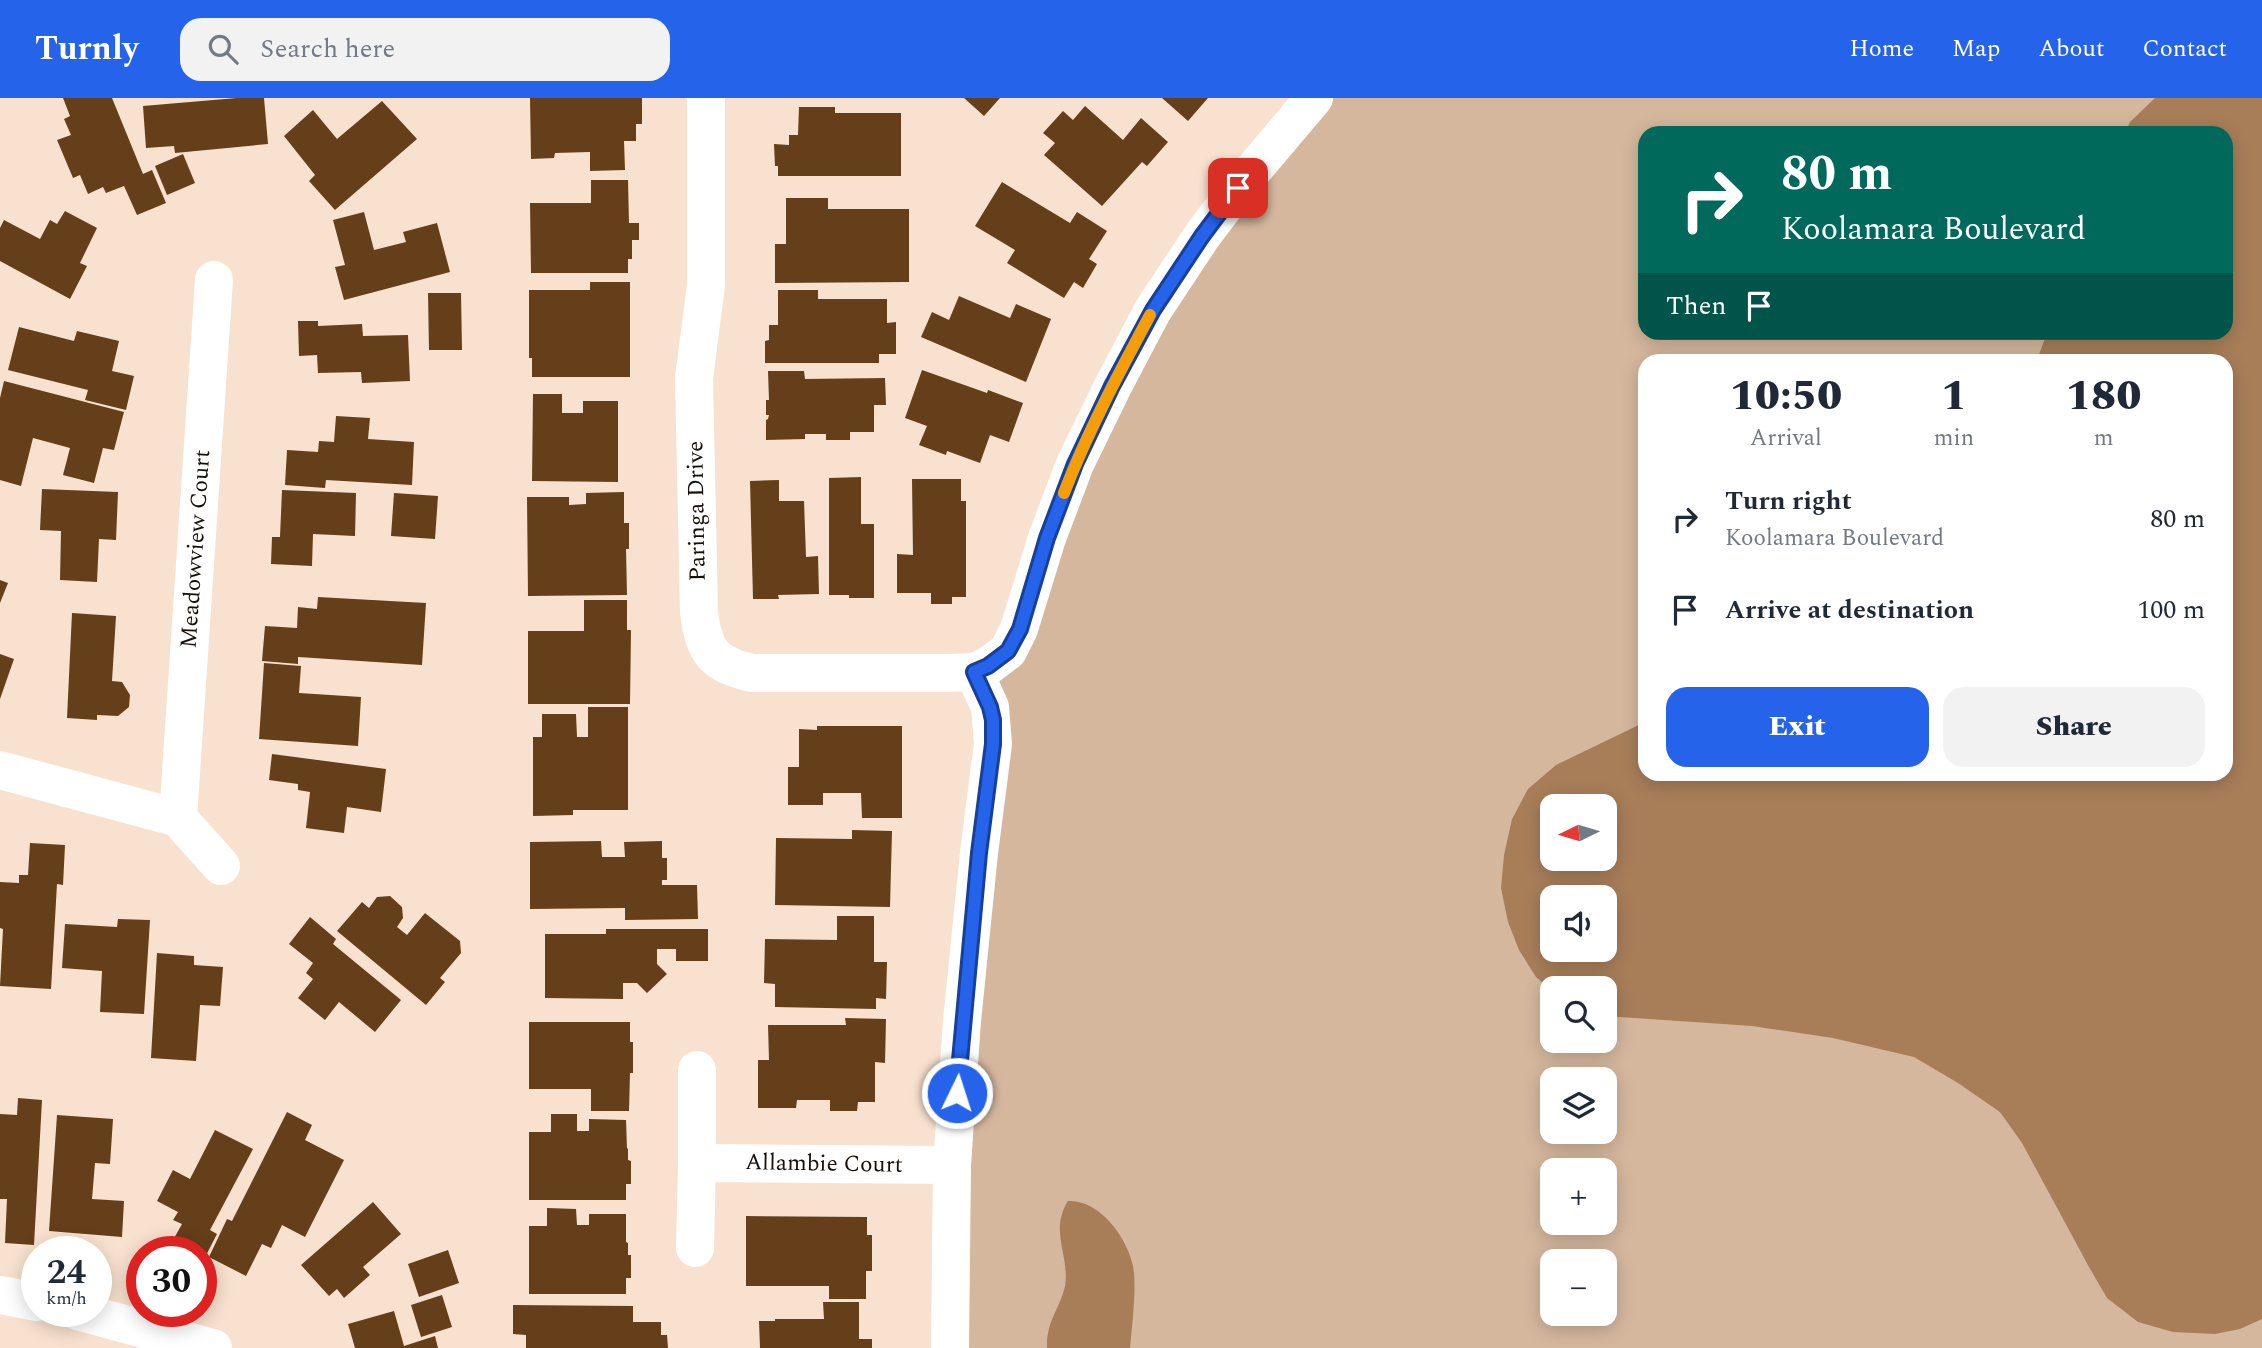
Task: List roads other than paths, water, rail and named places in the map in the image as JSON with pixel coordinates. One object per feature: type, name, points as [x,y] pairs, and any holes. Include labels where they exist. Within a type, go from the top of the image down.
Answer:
[{"type":"street","name":"Paringa Drive","points":[[706,98],[706,285],[694,378],[699,612],[709,652],[720,662],[752,673],[974,672]]},
{"type":"street","points":[[950,1348],[951,1165],[962,1021],[993,744],[990,707],[974,672],[988,666],[1008,651],[1020,629],[1047,538],[1075,464],[1112,386],[1153,310],[1238,188],[1314,98]]},
{"type":"street","name":"Meadowview Court","points":[[178,818],[214,280]]},
{"type":"street","points":[[0,770],[178,818],[221,866]]},
{"type":"street","points":[[695,1248],[697,1070]]},
{"type":"street","name":"Allambie Court","points":[[697,1163],[951,1165]]},
{"type":"street","points":[[0,1295],[21,1299]]},
{"type":"street","points":[[112,1321],[213,1348]]}]
